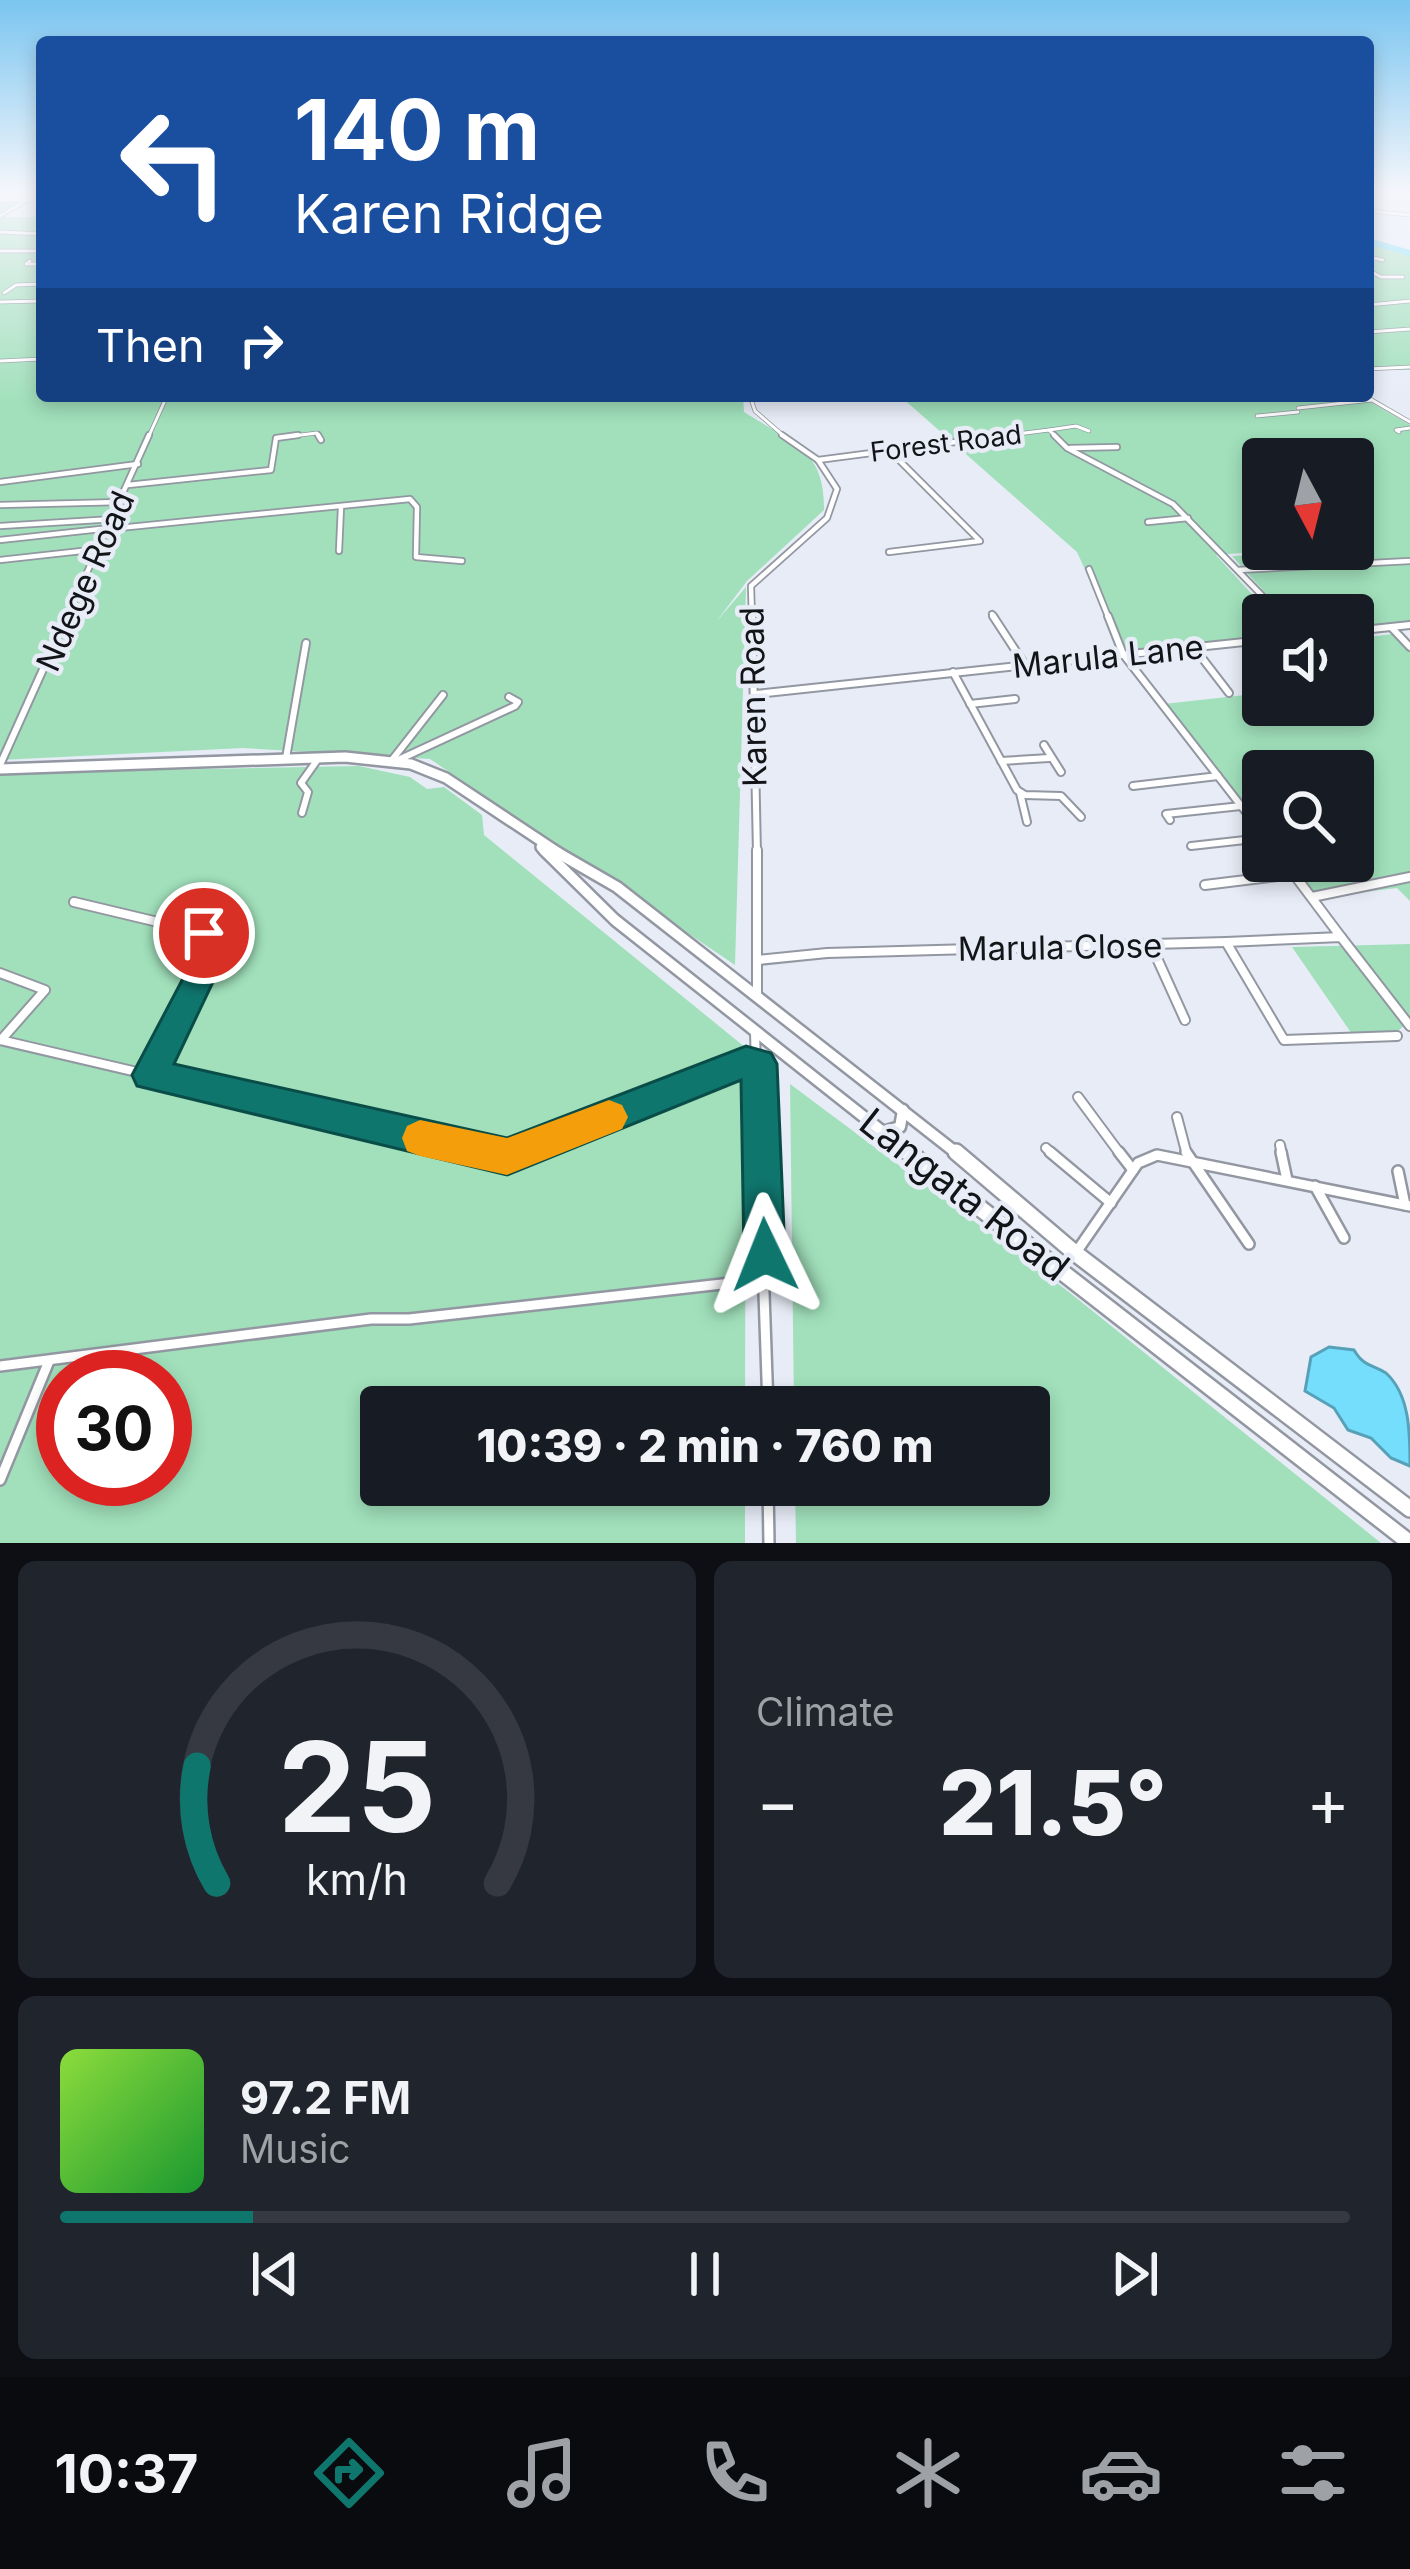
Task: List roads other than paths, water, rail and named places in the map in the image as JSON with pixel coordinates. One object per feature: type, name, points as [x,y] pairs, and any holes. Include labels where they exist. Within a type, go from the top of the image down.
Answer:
[{"type":"main road","name":"Langata Road","points":[[0,767],[320,756],[394,761],[446,778],[528,835],[617,887],[757,1001],[903,1110],[1075,1253],[1410,1509]]},
{"type":"main road","name":"Langata Road","points":[[528,835],[615,920],[1410,1543]]},
{"type":"main road","points":[[615,920],[621,909],[637,905]]},
{"type":"main road","points":[[882,1132],[900,1126],[903,1110]]},
{"type":"main road","points":[[1312,1466],[1324,1441]]},
{"type":"street","points":[[1374,273],[1403,277]]},
{"type":"street","points":[[0,285],[36,284]]},
{"type":"street","points":[[4,293],[16,285]]},
{"type":"street","points":[[22,307],[28,301]]},
{"type":"street","points":[[0,302],[36,301]]},
{"type":"street","points":[[1374,304],[1410,301]]},
{"type":"street","points":[[1374,332],[1410,329]]},
{"type":"street","points":[[0,361],[36,358]]},
{"type":"street","points":[[1374,369],[1410,367]]},
{"type":"street","points":[[1374,401],[1410,425]]},
{"type":"street","name":"Ndege Road","points":[[0,767],[164,402]]},
{"type":"street","points":[[752,402],[757,417],[818,460]]},
{"type":"street","points":[[1307,418],[1294,408],[1352,402]]},
{"type":"street","points":[[1257,416],[1298,412]]},
{"type":"street","points":[[1400,432],[1396,430],[1410,425]]},
{"type":"street","points":[[1049,430],[1076,426],[1089,431]]},
{"type":"street","name":"Forest Road","points":[[818,460],[1049,430],[1067,448],[1120,479],[1160,494],[1261,594]]},
{"type":"street","points":[[128,485],[269,471],[276,438],[317,434],[321,440]]},
{"type":"street","points":[[1067,448],[1117,447]]},
{"type":"street","points":[[889,552],[980,541],[890,451]]},
{"type":"street","name":"Karen Road","points":[[757,1001],[751,586],[833,507],[833,478],[818,460]]},
{"type":"street","points":[[0,482],[138,464]]},
{"type":"street","points":[[0,540],[413,500],[416,556],[446,563],[462,561]]},
{"type":"street","points":[[0,506],[121,502]]},
{"type":"street","points":[[339,551],[341,505]]},
{"type":"street","points":[[1148,522],[1188,518]]},
{"type":"street","points":[[0,526],[113,519]]},
{"type":"street","points":[[0,560],[100,549]]},
{"type":"street","points":[[1238,570],[1410,561]]},
{"type":"street","points":[[1088,569],[1123,654],[1241,806]]},
{"type":"street","points":[[992,614],[1025,664]]},
{"type":"street","points":[[1374,628],[1410,625]]},
{"type":"street","points":[[1391,626],[1410,647]]},
{"type":"street","name":"Marula Lane","points":[[756,694],[1242,642]]},
{"type":"street","points":[[286,758],[306,643]]},
{"type":"street","points":[[1200,646],[1199,655],[1229,692]]},
{"type":"street","name":"Marula Lane","points":[[953,672],[1020,793],[1027,822]]},
{"type":"street","points":[[394,761],[443,695]]},
{"type":"street","points":[[394,761],[518,704],[509,697]]},
{"type":"street","points":[[970,704],[1015,699]]},
{"type":"street","points":[[999,758],[1055,766],[1043,745]]},
{"type":"street","points":[[302,813],[308,792],[301,783],[320,756]]},
{"type":"street","points":[[1133,786],[1218,776]]},
{"type":"street","points":[[1020,793],[1061,796],[1082,817]]},
{"type":"street","points":[[1170,820],[1166,814],[1241,806]]},
{"type":"street","points":[[1191,845],[1242,839]]},
{"type":"street","points":[[1312,897],[1410,877]]},
{"type":"street","points":[[1205,885],[1242,880]]},
{"type":"street","points":[[1300,882],[1409,1026]]},
{"type":"street","points":[[74,902],[204,933],[216,942],[150,1075]]},
{"type":"street","name":"Marula Close","points":[[758,960],[893,951],[1342,938]]},
{"type":"street","points":[[1226,942],[1284,1040],[1397,1036]]},
{"type":"street","points":[[1151,945],[1185,1020]]},
{"type":"street","points":[[0,973],[45,990],[0,1040],[507,1156],[728,1068],[746,1062],[759,1064]]},
{"type":"street","points":[[755,1032],[768,1386]]},
{"type":"street","points":[[1078,1097],[1133,1170]]},
{"type":"street","points":[[1177,1118],[1190,1162],[1249,1244]]},
{"type":"street","points":[[1280,1144],[1287,1180]]},
{"type":"street","points":[[1046,1148],[1111,1203]]},
{"type":"street","points":[[1075,1253],[1144,1158],[1157,1155],[1408,1205],[1398,1171]]},
{"type":"street","points":[[1315,1186],[1344,1238]]},
{"type":"street","points":[[133,1350],[371,1319],[409,1319],[731,1283],[766,1286]]},
{"type":"street","points":[[0,1366],[36,1362]]},
{"type":"street","points":[[0,1480],[36,1393]]},
{"type":"street","points":[[768,1506],[769,1543]]},
{"type":"water","points":[[1329,1347],[1354,1350],[1394,1382],[1407,1415],[1410,1466],[1391,1458],[1371,1438],[1348,1430],[1334,1408],[1305,1391],[1311,1357]]}]
